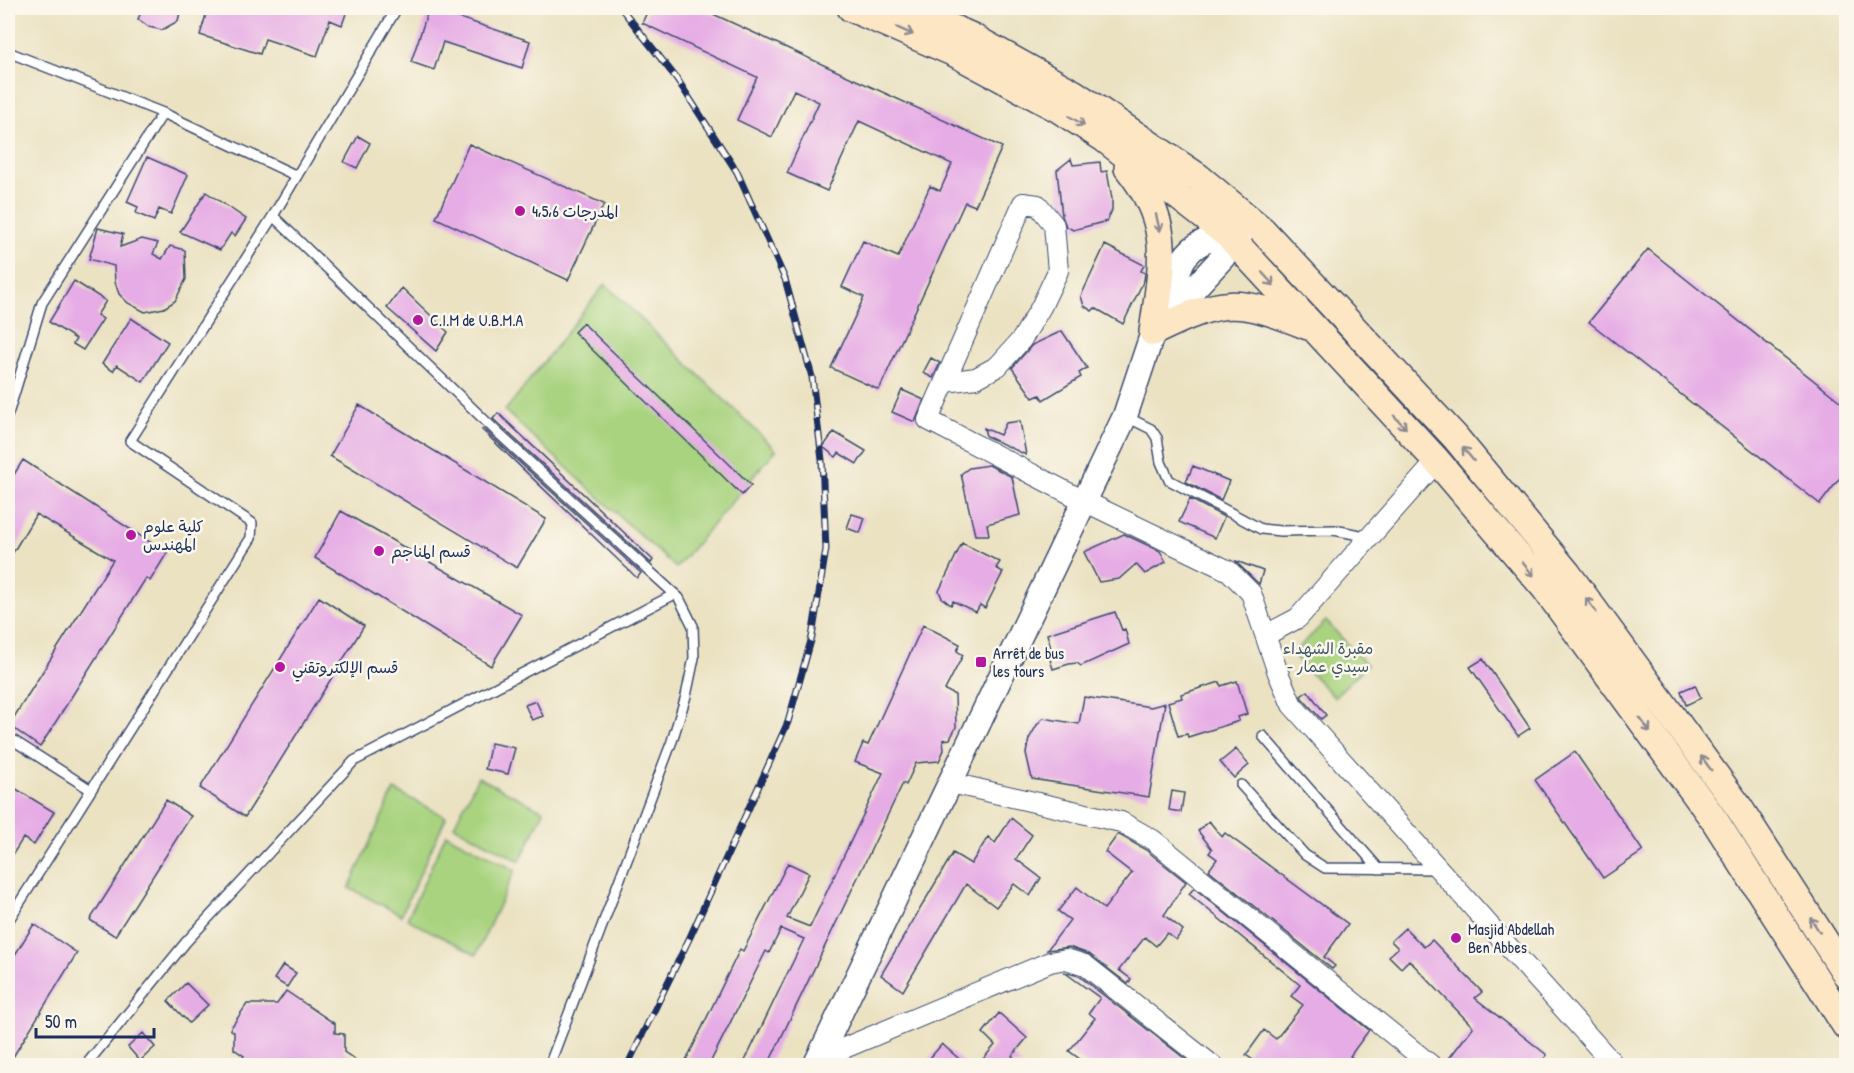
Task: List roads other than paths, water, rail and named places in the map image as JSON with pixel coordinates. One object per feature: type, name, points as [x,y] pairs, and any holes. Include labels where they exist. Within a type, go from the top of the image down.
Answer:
[{"type":"main road","points":[[851,8],[955,53],[1017,84],[1105,139],[1228,236],[1437,461],[1545,588],[1715,821],[1846,1026]]},
{"type":"main road","points":[[906,8],[970,36],[1073,93],[1198,177],[1235,205],[1294,264],[1455,437],[1567,573],[1738,806],[1846,974]]},
{"type":"main road","points":[[1105,139],[1145,189],[1155,209],[1162,260],[1153,332]]},
{"type":"main road","points":[[1153,332],[1195,312],[1233,305],[1264,309],[1314,329]]},
{"type":"street","points":[[816,1062],[1125,416],[1153,332],[1216,266],[1227,250],[1228,236],[1224,212],[1198,177]]},
{"type":"street","points":[[946,382],[976,378],[998,366],[1022,339],[1041,307],[1058,271],[1054,225],[1038,205],[1023,203],[928,420],[1084,501],[1229,571],[1251,593],[1292,705],[1616,1065]]},
{"type":"street","points":[[1228,236],[1241,232],[1250,234],[1294,264]]},
{"type":"street","points":[[1266,635],[1298,618],[1437,461]]},
{"type":"street","points":[[951,783],[1121,822],[1153,840],[1432,1065]]},
{"type":"street","points":[[816,1062],[1050,962],[1066,959],[1085,965],[1213,1065]]},
{"type":"lane","points":[[8,921],[251,538],[252,523],[130,441],[273,216],[397,8]]},
{"type":"lane","points":[[8,52],[162,113],[297,176]]},
{"type":"lane","points":[[8,414],[42,303],[162,113]]},
{"type":"lane","points":[[273,216],[499,434],[675,594],[693,626],[694,658],[686,696],[672,741],[549,1065]]},
{"type":"lane","points":[[1125,416],[1151,429],[1157,438],[1161,462],[1169,480],[1261,528],[1281,531],[1334,530],[1371,537]]},
{"type":"lane","points":[[85,1065],[186,942],[354,761],[675,594]]},
{"type":"lane","points":[[1263,736],[1379,869]]},
{"type":"lane","points":[[8,737],[91,790]]},
{"type":"lane","points":[[1240,784],[1314,863],[1325,868],[1440,869]]},
{"type":"railway","points":[[621,8],[677,79],[737,172],[785,279],[812,377],[822,460],[826,549],[812,637],[788,722],[690,937],[627,1066]]},
{"type":"place","name":"المدرجات 4،5،6","points":[[520,211]]},
{"type":"place","name":"C.I.M de U.B.M.A","points":[[418,320]]},
{"type":"place","name":"كلية علوم المهندس","points":[[131,535]]},
{"type":"place","name":"قسم المناجم","points":[[379,551]]},
{"type":"place","name":"Arrêt de bus les tours","points":[[981,662]]},
{"type":"place","name":"قسم الإلكتروتقني","points":[[280,667]]},
{"type":"place","name":"Masjid Abdellah Ben Abbes","points":[[1456,938]]},
{"type":"park label","name":"مقبرة الشهداء - سيدي عمار","points":[[1328,657]]}]
